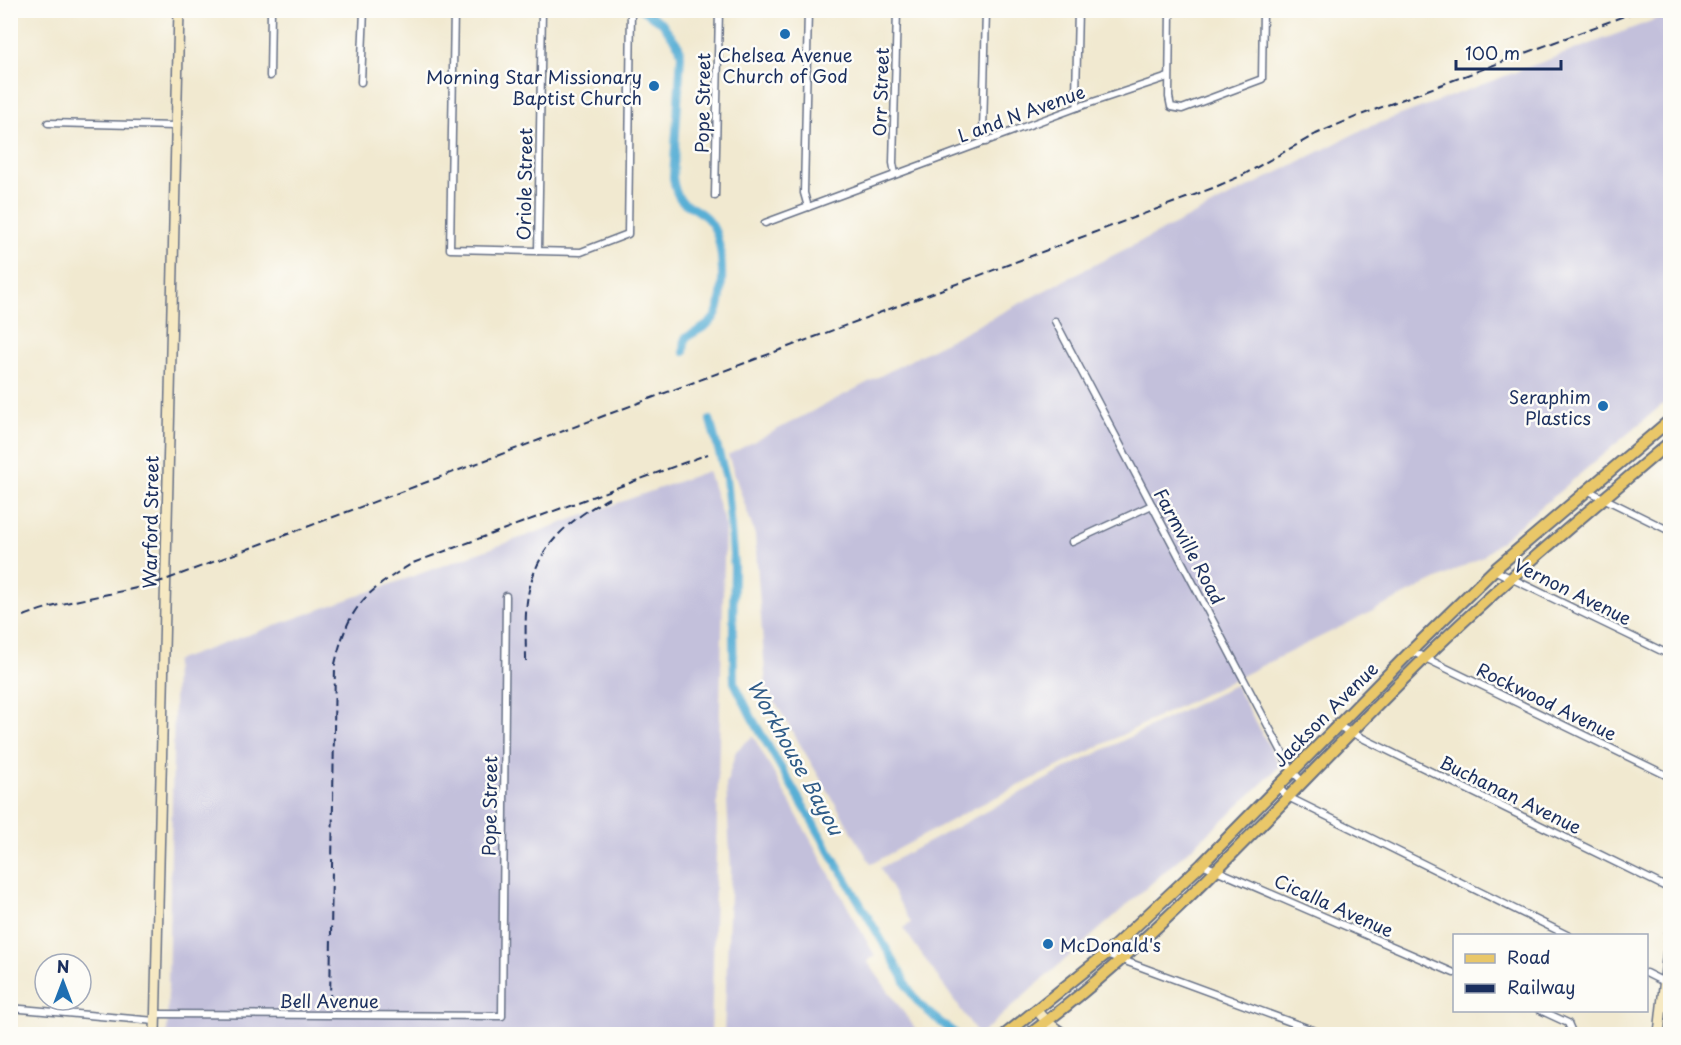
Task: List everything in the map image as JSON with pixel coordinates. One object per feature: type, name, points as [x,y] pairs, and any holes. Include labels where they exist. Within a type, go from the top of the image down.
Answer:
[{"type":"main road","name":"Warford Street","points":[[155,1035],[178,10]]},
{"type":"main road","name":"Jackson Avenue","points":[[1006,1035],[1106,954],[1202,864],[1411,651],[1494,570],[1671,420]]},
{"type":"main road","name":"Jackson Avenue","points":[[1030,1035],[1122,960],[1216,870],[1425,658],[1510,577],[1671,442]]},
{"type":"main road","points":[[1659,1035],[1667,984],[1671,931]]},
{"type":"main road","points":[[1037,1011],[1064,1035]]},
{"type":"street","points":[[270,76],[272,10]]},
{"type":"street","points":[[362,82],[364,10]]},
{"type":"street","points":[[454,10],[450,249],[581,252],[628,234],[631,10]]},
{"type":"street","name":"Oriole Street","points":[[538,251],[542,10]]},
{"type":"street","name":"Pope Street","points":[[715,196],[718,10]]},
{"type":"street","points":[[808,10],[804,193],[808,207]]},
{"type":"street","name":"Orr Street","points":[[896,174],[893,163],[897,10]]},
{"type":"street","points":[[986,10],[983,132],[986,142]]},
{"type":"street","points":[[1078,10],[1076,95],[1078,107]]},
{"type":"street","points":[[1170,10],[1168,77],[1171,107],[1182,109],[1262,79],[1263,10]]},
{"type":"street","name":"L and N Avenue","points":[[765,224],[1078,107],[1168,77]]},
{"type":"street","points":[[48,123],[176,126]]},
{"type":"street","name":"Farmville Road","points":[[1056,321],[1292,771],[1303,782]]},
{"type":"street","points":[[1589,491],[1671,531]]},
{"type":"street","points":[[1072,542],[1152,505]]},
{"type":"street","name":"Vernon Avenue","points":[[1494,570],[1671,655]]},
{"type":"street","name":"Pope Street","points":[[502,1016],[506,596]]},
{"type":"street","name":"Rockwood Avenue","points":[[1411,651],[1671,777]]},
{"type":"street","name":"Buchanan Avenue","points":[[1338,726],[1671,889]]},
{"type":"street","points":[[1277,786],[1288,797],[1565,934]]},
{"type":"street","name":"Cicalla Avenue","points":[[1202,864],[1453,972]]},
{"type":"street","points":[[1106,954],[1323,1035]]},
{"type":"street","points":[[1648,974],[1667,984]]},
{"type":"street","name":"Bell Avenue","points":[[10,1008],[155,1018],[502,1016]]},
{"type":"street","points":[[1542,1012],[1568,1023],[1571,1032]]},
{"type":"shaded area","points":[[1670,14],[1670,398],[1482,557],[974,808],[871,864],[766,687],[755,535],[728,455],[1082,271],[1366,128]]},
{"type":"shaded area","points":[[708,471],[725,525],[711,1034],[167,1034],[175,661]]},
{"type":"shaded area","points":[[1235,685],[1280,766],[1231,813],[981,1034],[978,1034],[903,928],[911,923],[880,868],[1069,767]]},
{"type":"shaded area","points":[[753,736],[875,956],[867,961],[919,1034],[724,1034],[731,870],[726,785],[736,751]]},
{"type":"waterway","name":"Workhouse Bayou","points":[[642,10],[662,23],[679,46],[681,55],[673,178],[675,189],[682,202],[704,215],[715,230],[722,266],[720,303],[715,317],[708,325],[685,338],[684,352]]},
{"type":"waterway","name":"Workhouse Bayou","points":[[710,420],[726,478],[731,529],[734,567],[734,682],[752,718],[907,987],[925,1009],[956,1034]]},
{"type":"railway","points":[[24,616],[59,605],[165,580],[1213,188],[1243,175],[1316,134],[1358,116],[1640,10]]},
{"type":"railway","points":[[330,1003],[335,664],[346,628],[361,603],[382,583],[413,563],[708,454]]},
{"type":"railway","points":[[526,661],[527,598],[540,560],[548,547],[569,524],[609,498]]},
{"type":"place","name":"Chelsea Avenue Church of God","points":[[785,34]]},
{"type":"place","name":"Morning Star Missionary Baptist Church","points":[[654,86]]},
{"type":"place","name":"Seraphim Plastics","points":[[1603,406]]},
{"type":"place","name":"McDonald's","points":[[1048,944]]}]
